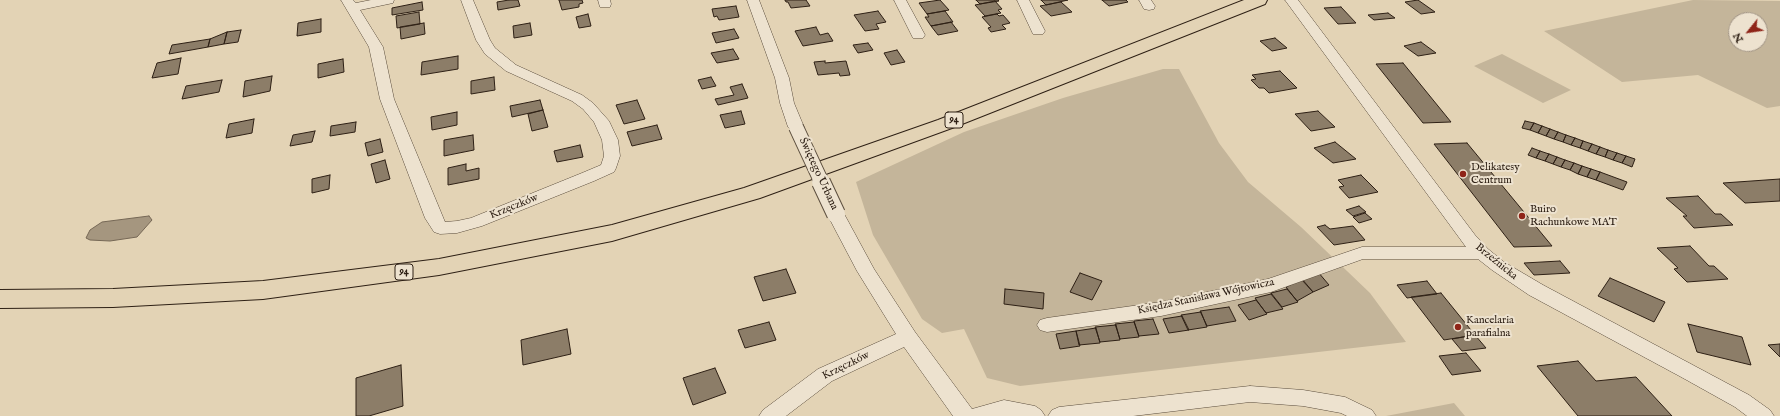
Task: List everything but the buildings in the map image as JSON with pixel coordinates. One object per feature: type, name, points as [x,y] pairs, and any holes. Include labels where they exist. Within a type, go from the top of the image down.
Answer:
[{"type":"main road","name":"94","points":[[0,299],[113,298],[262,290],[439,267],[612,233],[752,193],[945,124],[1259,0]]},
{"type":"street","points":[[350,4],[388,0]]},
{"type":"street","name":"Krzęczków","points":[[350,4],[376,47],[387,99],[434,218],[440,228],[457,227],[476,222],[588,177],[608,168],[612,156],[610,140],[602,121],[588,106],[577,98],[522,74],[501,61],[490,51],[483,40],[474,14],[467,0]]},
{"type":"street","name":"Świętego Urbana","points":[[753,0],[782,78],[787,103],[796,127],[836,214],[866,271],[908,337],[965,416]]},
{"type":"street","points":[[900,0],[918,34]]},
{"type":"street","points":[[1023,0],[1038,31]]},
{"type":"street","name":"Brzeźnicka","points":[[1291,0],[1464,233],[1482,253],[1498,266],[1536,290],[1690,372],[1742,401],[1763,416]]},
{"type":"street","name":"Księdza Stanisława Wójtowicza","points":[[1047,324],[1161,309],[1270,285],[1362,253],[1482,253]]},
{"type":"street","name":"Krzęczków","points":[[770,416],[825,375],[908,337]]},
{"type":"street","points":[[1059,416],[1250,394],[1303,398],[1345,405],[1365,416]]},
{"type":"street","points":[[978,416],[1004,409],[1028,412],[1034,416]]},
{"type":"shaded area","points":[[1693,0],[1780,1],[1780,106],[1767,108],[1698,75],[1622,82],[1544,31]]},
{"type":"shaded area","points":[[1502,54],[1571,90],[1543,103],[1474,66]]},
{"type":"shaded area","points":[[1163,69],[1179,69],[1219,143],[1248,182],[1301,227],[1370,293],[1406,342],[1020,386],[987,378],[964,329],[942,333],[922,319],[873,235],[856,182],[964,132],[1063,98]]},
{"type":"shaded area","points":[[149,216],[152,220],[137,237],[110,241],[90,240],[86,238],[90,230],[102,222]]},
{"type":"shaded area","points":[[1454,403],[1465,416],[1386,416]]},
{"type":"place","name":"Delikatesy Centrum","points":[[1463,174]]},
{"type":"place","name":"Buiro Rachunkowe MAT","points":[[1522,216]]},
{"type":"place","name":"Kancelaria parafialna","points":[[1458,327]]}]
